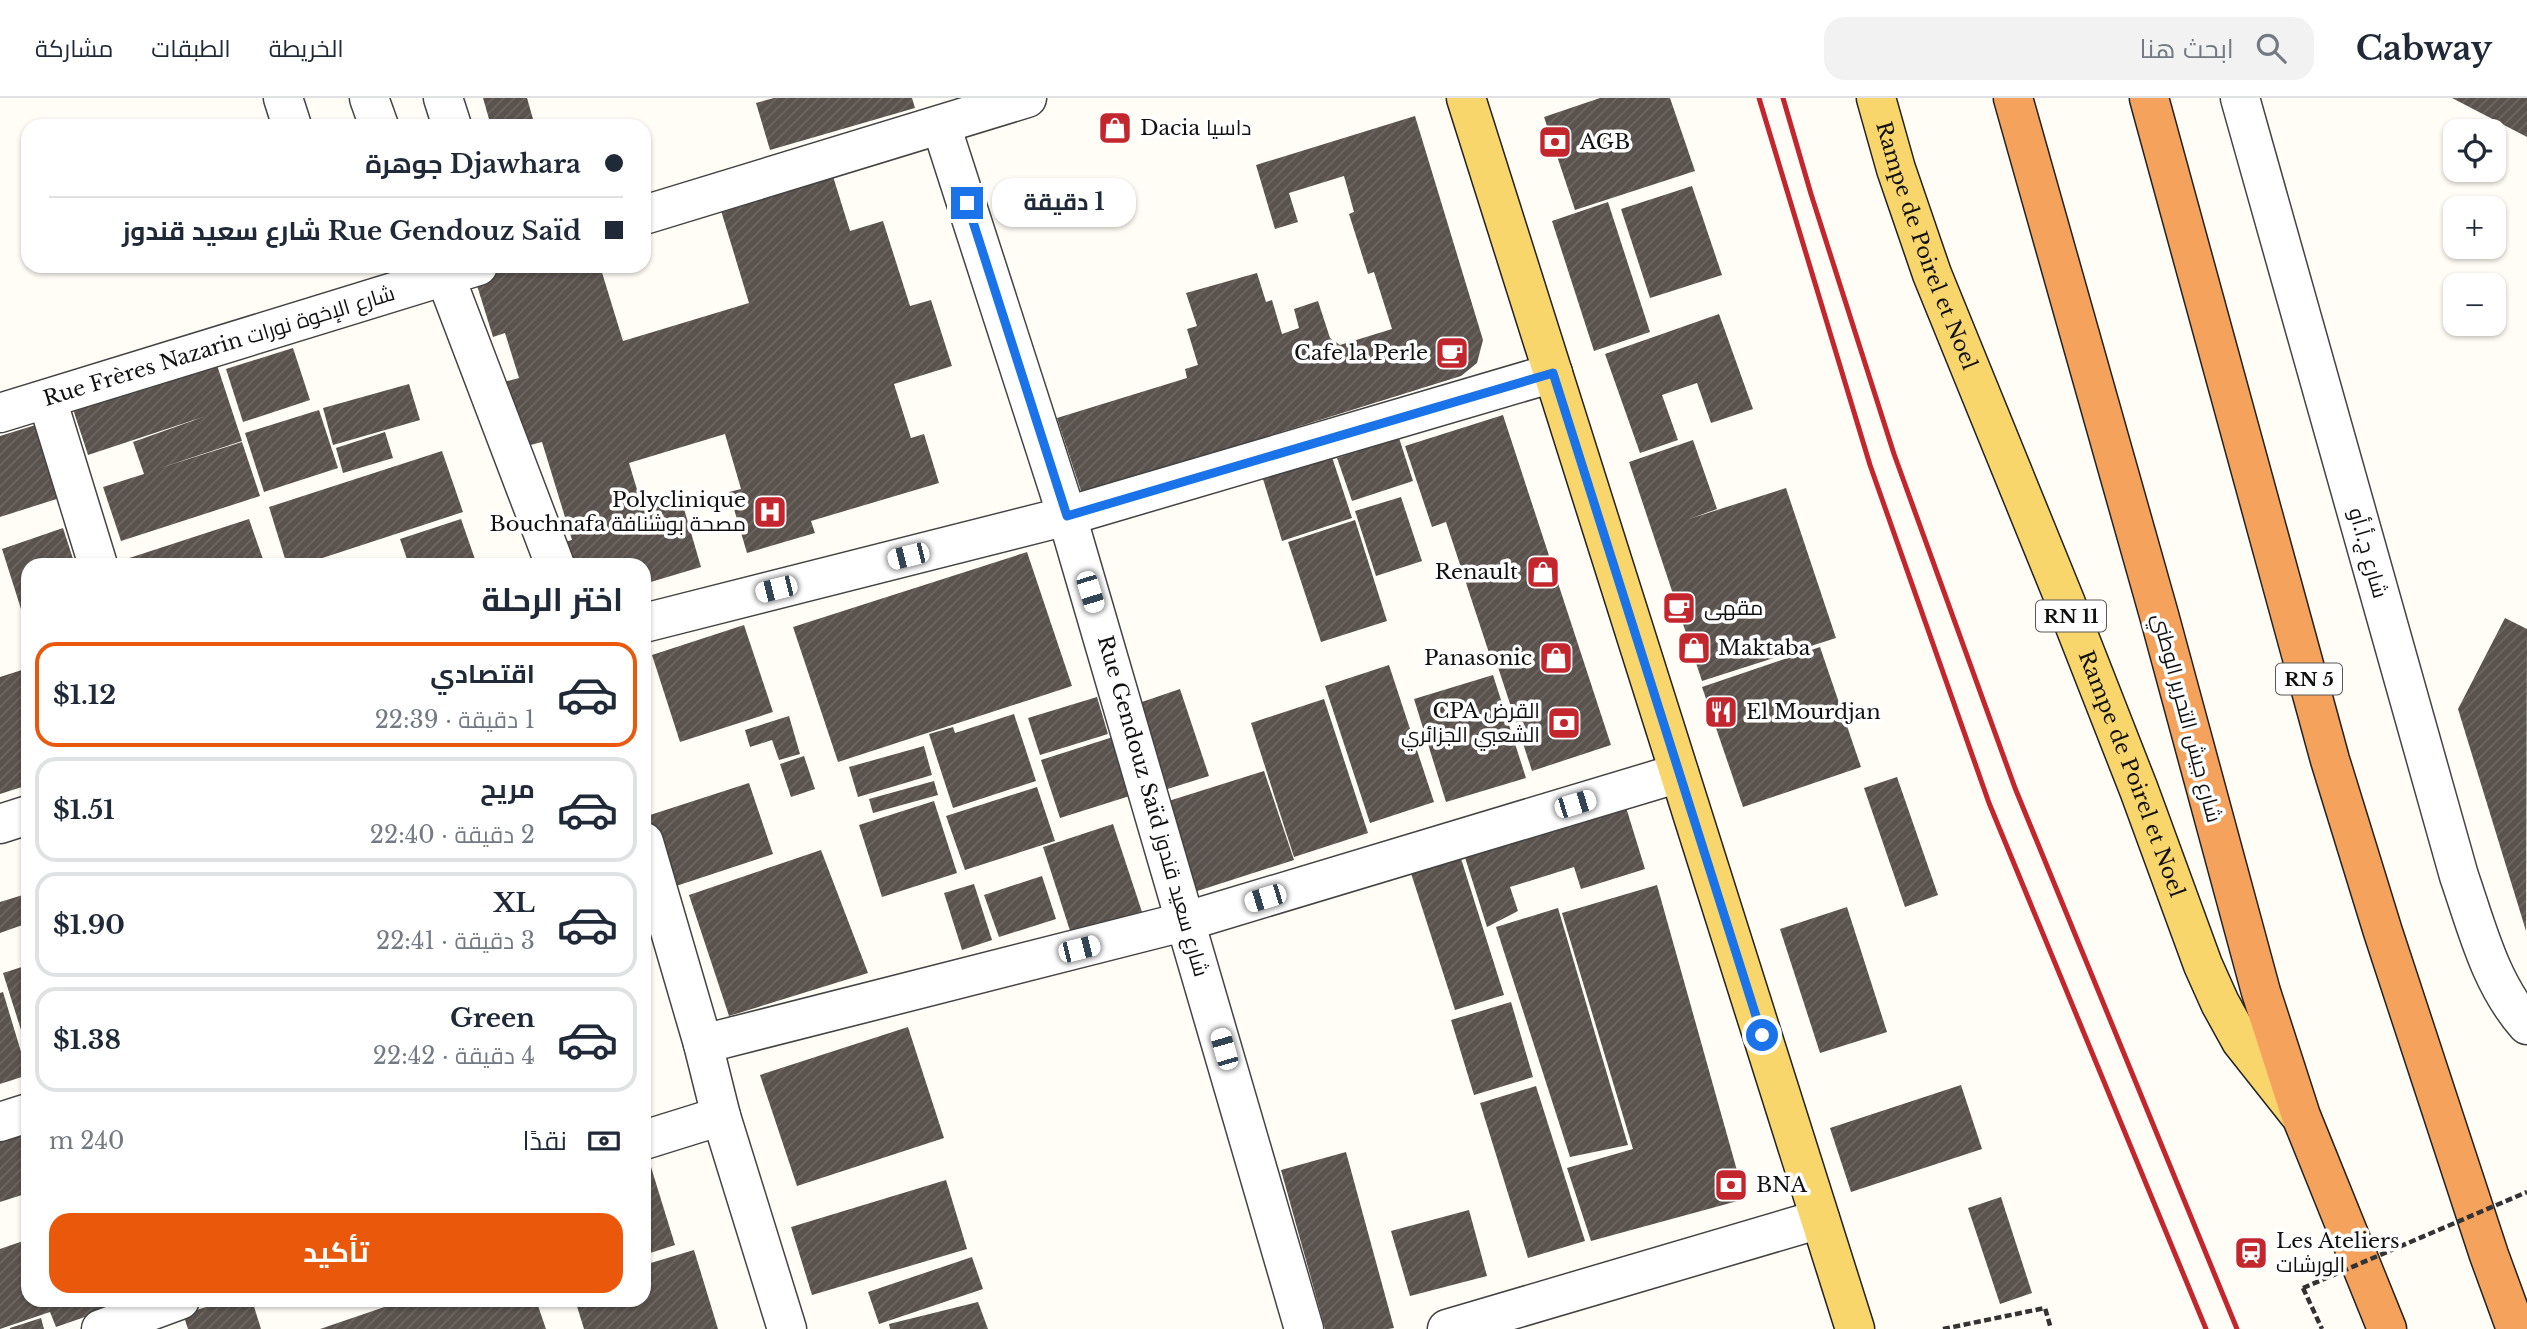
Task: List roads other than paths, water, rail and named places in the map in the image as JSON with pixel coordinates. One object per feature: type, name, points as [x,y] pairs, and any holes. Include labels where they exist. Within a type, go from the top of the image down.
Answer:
[{"type":"highway","name":"شارع جيش التحرير الوطني","points":[[2013,98],[2159,615],[2261,992],[2301,1116],[2387,1329]]},
{"type":"highway","name":"RN 5","points":[[2149,98],[2330,760],[2488,1255],[2516,1329]]},
{"type":"main road","points":[[1466,98],[1855,1329]]},
{"type":"main road","name":"Rampe de Poirel et Noel","points":[[1876,98],[1896,169],[1932,274],[2070,613],[2203,965],[2241,1041],[2301,1116]]},
{"type":"street","points":[[283,98],[290,119]]},
{"type":"street","points":[[369,98],[376,119]]},
{"type":"street","points":[[443,98],[450,119]]},
{"type":"street","points":[[651,213],[1027,98]]},
{"type":"street","name":"شارع ج.أ.أو","points":[[2240,98],[2459,876],[2495,977],[2518,1014],[2527,1054]]},
{"type":"street","name":"Rue Gendouz Saïd شارع سعيد قندوز","points":[[942,125],[1067,516],[1304,1329]]},
{"type":"street","name":"Rue Frères Nazarin شارع الإخوة نورات","points":[[0,413],[455,273]]},
{"type":"street","points":[[462,273],[553,558]]},
{"type":"street","points":[[651,621],[1067,516],[1553,373]]},
{"type":"street","points":[[47,399],[96,558]]},
{"type":"street","points":[[703,1044],[1187,921],[1679,773]]},
{"type":"street","points":[[0,824],[21,817]]},
{"type":"street","points":[[652,897],[703,1044],[720,1116],[787,1329]]},
{"type":"street","points":[[0,1122],[21,1115]]},
{"type":"street","points":[[651,1138],[720,1116]]},
{"type":"street","points":[[1447,1329],[1545,1315],[1820,1219]]},
{"type":"street","points":[[101,1329],[161,1307]]},
{"type":"railway","points":[[1759,98],[1870,465],[1989,803],[2206,1329]]},
{"type":"railway","points":[[1783,98],[1894,454],[2015,788],[2237,1329]]},
{"type":"place","name":"Dacia داسيا","points":[[1115,128]]},
{"type":"place","name":"AGB","points":[[1555,142]]},
{"type":"place","name":"Cafe la Perle","points":[[1452,353]]},
{"type":"place","name":"Polyclinique Bouchnafa مصحة بوشنافة","points":[[770,512]]},
{"type":"place","name":"Renault","points":[[1543,572]]},
{"type":"place","name":"مقهى","points":[[1679,608]]},
{"type":"place","name":"Maktaba","points":[[1694,648]]},
{"type":"place","name":"Panasonic","points":[[1556,658]]},
{"type":"place","name":"El Mourdjan","points":[[1721,712]]},
{"type":"place","name":"CPA القرض الشعبي الجزائري","points":[[1564,723]]},
{"type":"place","name":"BNA","points":[[1731,1185]]},
{"type":"place","name":"Les Ateliers الورشات","points":[[2251,1253]]}]
